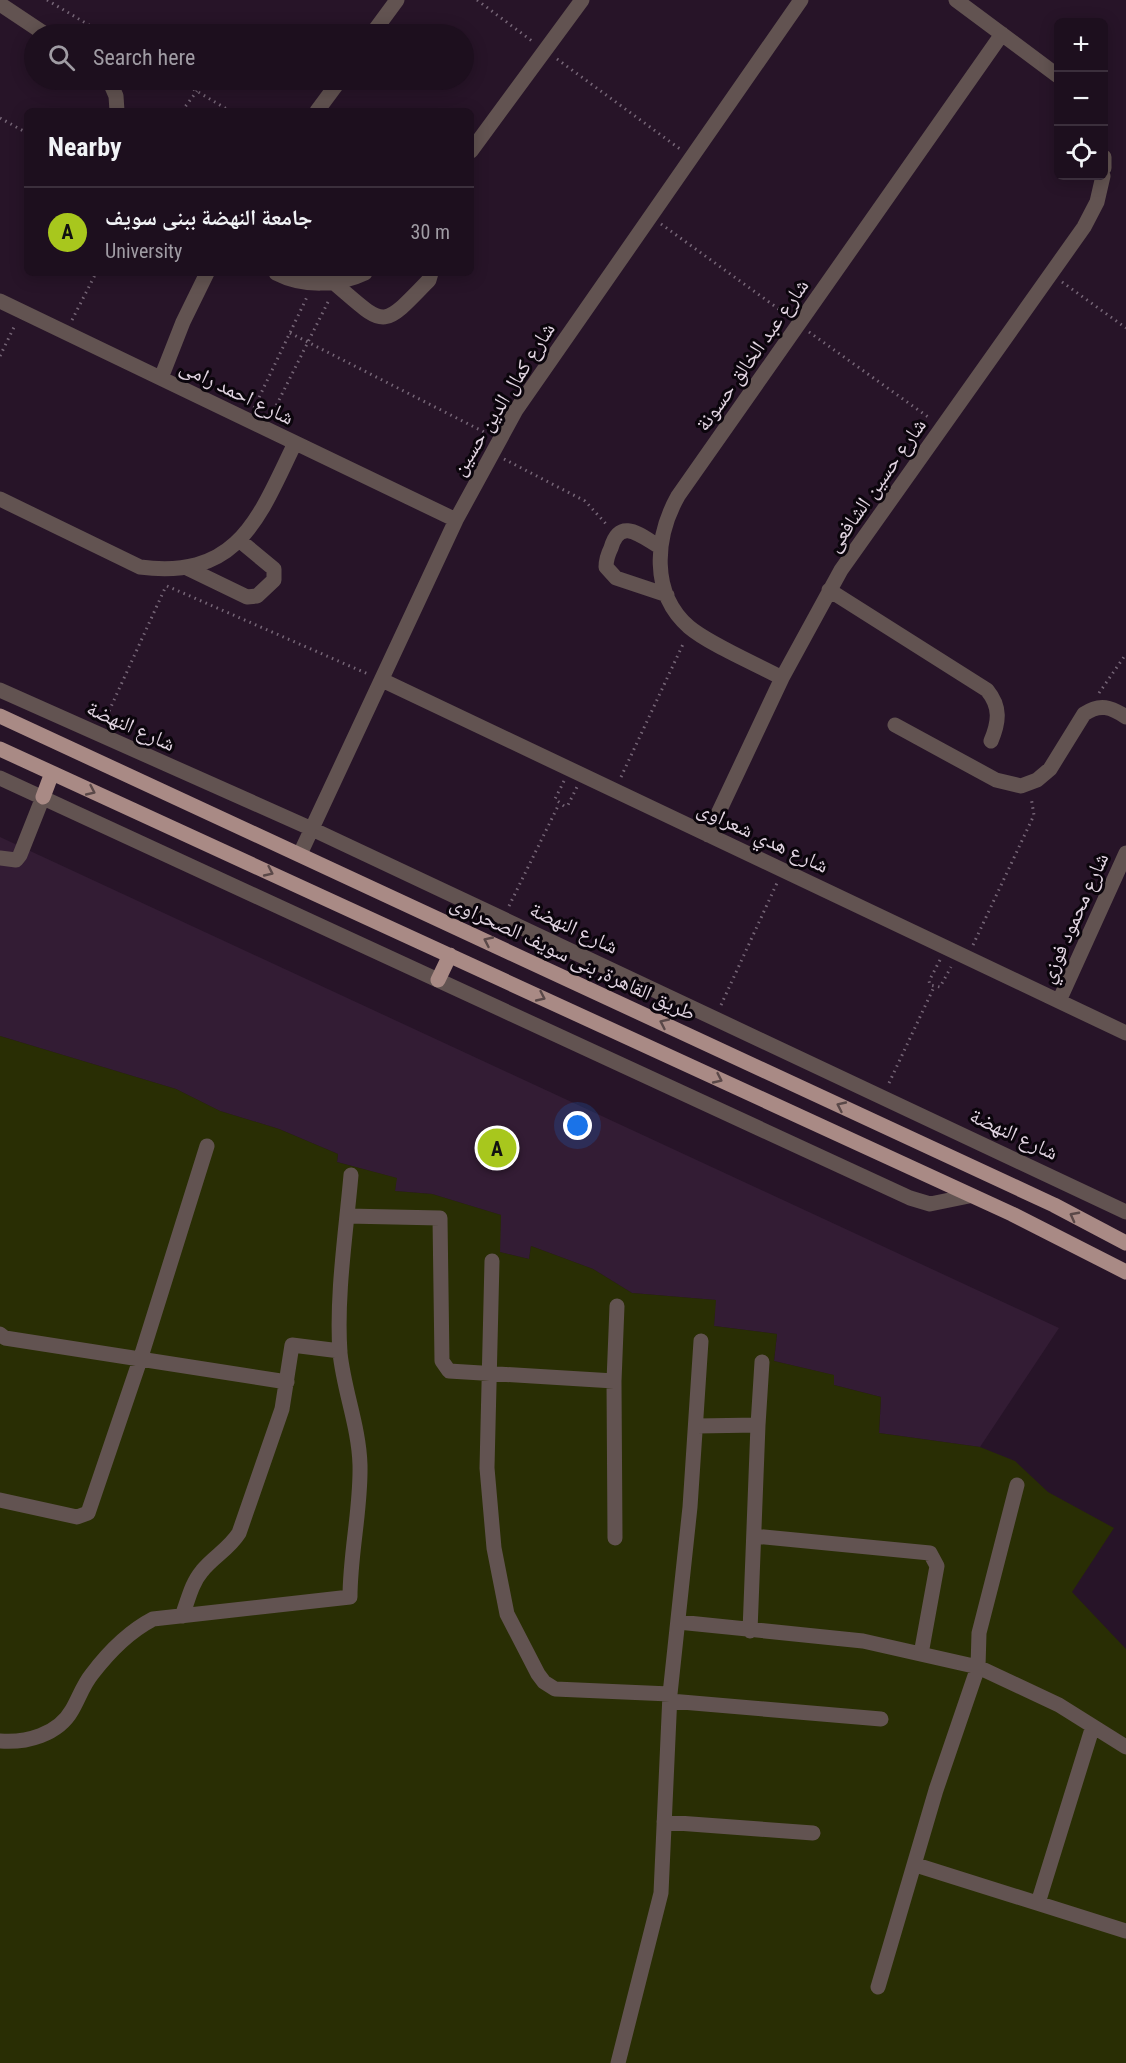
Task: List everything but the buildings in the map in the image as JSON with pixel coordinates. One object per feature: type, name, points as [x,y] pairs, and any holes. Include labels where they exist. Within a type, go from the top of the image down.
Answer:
[{"type":"main road","name":"طريق القاهرة, بنى سويف الصحراوى","points":[[0,716],[1054,1205],[1126,1243]]},
{"type":"main road","points":[[0,749],[1054,1234],[1126,1272]]},
{"type":"main road","points":[[43,797],[52,773]]},
{"type":"main road","points":[[438,980],[450,955]]},
{"type":"main road","points":[[868,1149],[880,1124]]},
{"type":"street","points":[[379,24],[397,0]]},
{"type":"street","points":[[474,147],[582,0]]},
{"type":"street","name":"شارع كمال الدين حسين","points":[[300,854],[456,520],[495,446],[534,381],[801,0]]},
{"type":"street","points":[[956,0],[1054,72]]},
{"type":"street","points":[[0,4],[30,24]]},
{"type":"street","name":"شارع عبد الخالق حسونة","points":[[782,678],[691,628],[677,613],[667,595],[660,571],[660,547],[666,521],[678,496],[1002,34]]},
{"type":"street","points":[[113,90],[117,108]]},
{"type":"street","points":[[319,108],[333,90]]},
{"type":"street","name":"شارع حسين الشافعى","points":[[708,835],[782,678],[829,590],[1091,215],[1102,180]]},
{"type":"street","points":[[160,378],[183,322],[206,276]]},
{"type":"street","points":[[287,276],[314,283],[334,284],[357,276]]},
{"type":"street","points":[[334,284],[375,317],[387,318],[397,313],[429,280],[430,276]]},
{"type":"street","name":"شارع احمد رامى","points":[[0,301],[456,520]]},
{"type":"street","points":[[0,499],[140,567],[179,568],[214,558],[239,540],[259,518],[295,443]]},
{"type":"street","points":[[660,547],[630,530],[620,531],[614,537],[606,562],[612,575],[667,595]]},
{"type":"street","points":[[179,568],[247,597],[257,596],[274,580],[274,569],[239,540]]},
{"type":"street","points":[[829,590],[987,690],[998,712],[997,728],[991,741]]},
{"type":"street","name":"شارع هدي شعراوى","points":[[381,680],[1126,1033]]},
{"type":"street","name":"شارع النهضة","points":[[0,690],[312,829],[1126,1212]]},
{"type":"street","points":[[895,725],[996,780],[1021,786],[1037,780],[1050,769],[1084,714],[1091,709],[1107,707],[1126,717]]},
{"type":"street","points":[[0,777],[910,1198],[930,1204],[969,1196]]},
{"type":"street","points":[[0,858],[16,860],[20,855],[43,797]]},
{"type":"street","name":"شارع محمود فوزي","points":[[1059,1001],[1126,853]]},
{"type":"street","points":[[0,1500],[85,1516],[140,1360],[207,1146]]},
{"type":"street","points":[[0,1742],[29,1741],[59,1724],[71,1713],[91,1675],[127,1638],[153,1619],[350,1597],[360,1461],[357,1431],[344,1385],[340,1351],[351,1175]]},
{"type":"street","points":[[347,1216],[440,1218],[442,1361],[449,1371],[614,1382]]},
{"type":"street","points":[[492,1261],[487,1373],[487,1468],[500,1586],[507,1614],[544,1683],[555,1689],[881,1719]]},
{"type":"street","points":[[615,1539],[614,1382],[617,1306]]},
{"type":"street","points":[[0,1334],[5,1338],[287,1382]]},
{"type":"street","points":[[618,2063],[661,1893],[670,1698],[697,1425],[701,1341]]},
{"type":"street","points":[[182,1616],[195,1581],[239,1533],[282,1409],[292,1345],[340,1351]]},
{"type":"street","points":[[750,1630],[762,1362]]},
{"type":"street","points":[[697,1425],[758,1425]]},
{"type":"street","points":[[878,1987],[916,1865],[936,1790],[978,1667],[977,1641],[1017,1485]]},
{"type":"street","points":[[754,1536],[930,1553],[937,1566],[921,1654]]},
{"type":"street","points":[[678,1622],[862,1641],[978,1667],[1059,1705],[1092,1729],[1126,1747]]},
{"type":"street","points":[[1038,1903],[1092,1729]]},
{"type":"street","points":[[664,1822],[813,1833]]},
{"type":"street","points":[[916,1865],[1126,1931]]},
{"type":"path","points":[[47,0],[87,24]]},
{"type":"path","points":[[477,0],[691,157]]},
{"type":"path","points":[[184,108],[197,91],[225,108]]},
{"type":"path","points":[[0,118],[24,131]]},
{"type":"path","points":[[1051,274],[1126,328]]},
{"type":"path","points":[[66,333],[94,276]]},
{"type":"path","points":[[248,420],[314,283]]},
{"type":"path","points":[[265,428],[334,284]]},
{"type":"path","points":[[0,356],[22,312]]},
{"type":"path","points":[[290,333],[495,446],[585,501],[599,514],[614,537]]},
{"type":"path","points":[[98,735],[167,586],[179,568]]},
{"type":"path","points":[[167,586],[381,680]]},
{"type":"path","points":[[615,790],[691,628]]},
{"type":"path","points":[[1084,714],[1126,654]]},
{"type":"path","points":[[576,772],[568,805],[559,804],[555,799],[576,772]]},
{"type":"path","points":[[934,987],[941,986],[1034,814],[1033,800],[1021,786]]},
{"type":"path","points":[[503,919],[559,804]]},
{"type":"path","points":[[715,1018],[783,870]]},
{"type":"path","points":[[934,987],[929,981],[958,953]]},
{"type":"path","points":[[882,1096],[934,987]]},
{"type":"shaded area","points":[[0,837],[1059,1328],[980,1447],[879,1433],[881,1397],[834,1385],[833,1375],[774,1361],[777,1334],[714,1326],[715,1300],[632,1293],[593,1269],[531,1246],[529,1259],[499,1252],[501,1215],[432,1194],[395,1191],[396,1178],[337,1162],[338,1154],[279,1129],[220,1111],[176,1089],[0,1036]]},
{"type":"green space","points":[[0,1036],[176,1089],[220,1111],[279,1129],[338,1154],[337,1162],[397,1178],[395,1191],[432,1194],[501,1215],[500,1252],[529,1259],[531,1246],[593,1269],[632,1293],[716,1300],[714,1326],[777,1334],[774,1361],[834,1375],[834,1385],[881,1397],[879,1433],[980,1447],[1015,1461],[1048,1492],[1114,1528],[1072,1592],[1126,1649],[1126,2063],[0,2063]]},
{"type":"place","name":"جامعة النهضة ببنى سويف","points":[[497,1148]]}]
